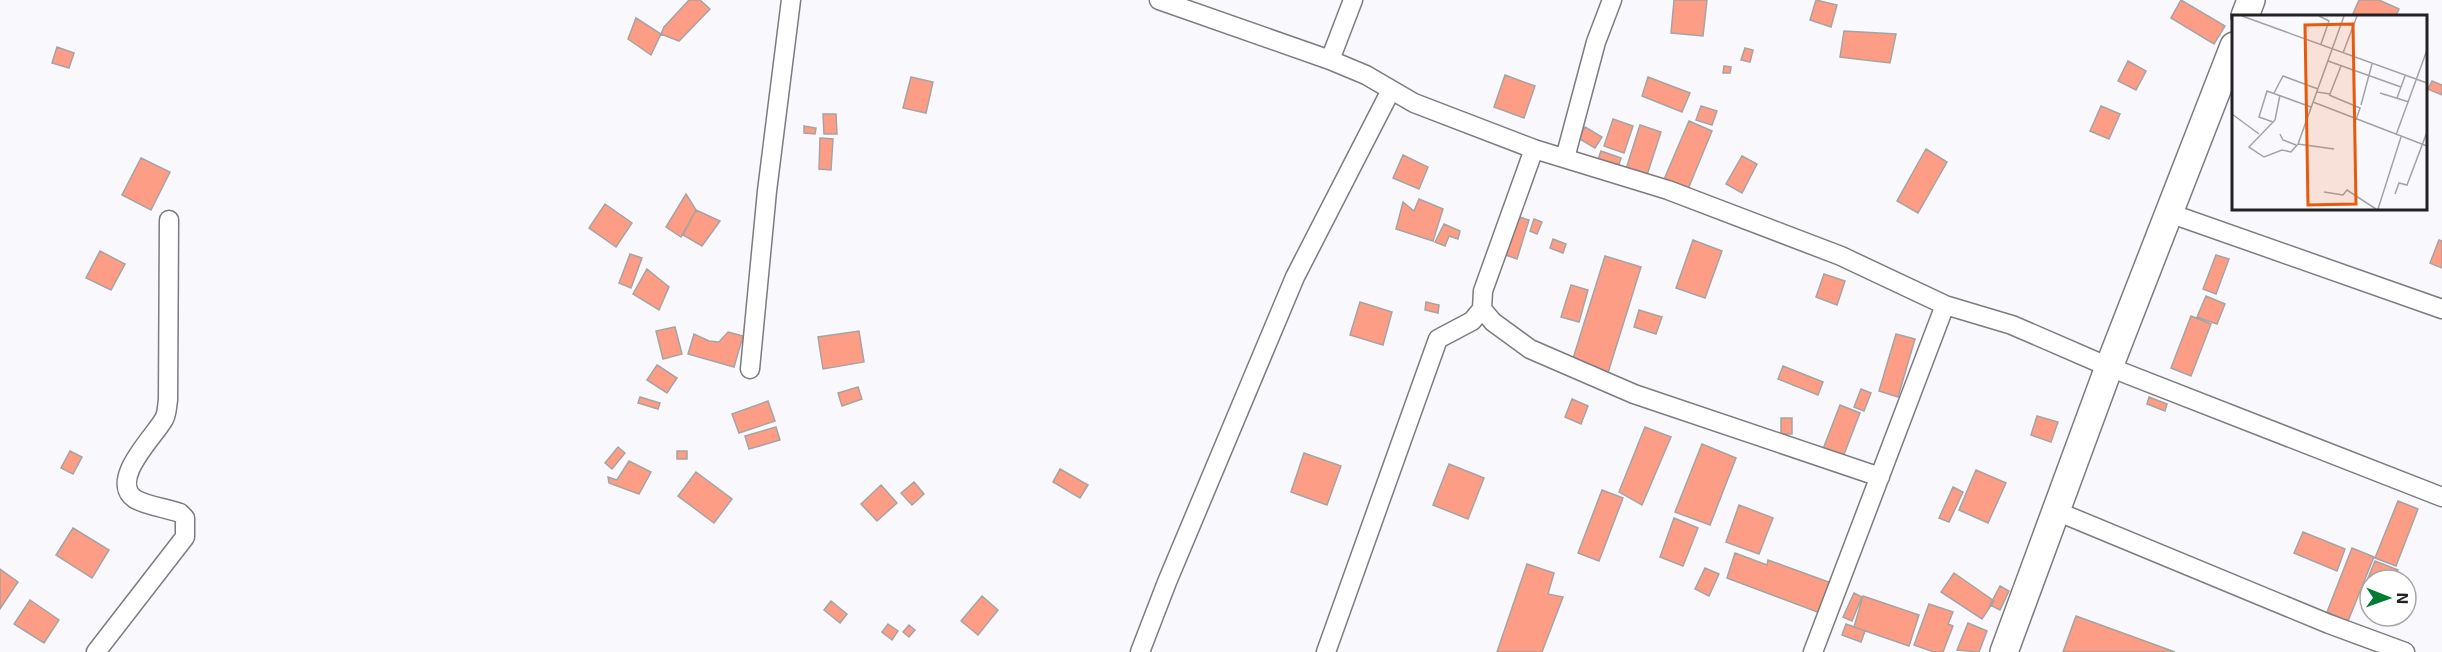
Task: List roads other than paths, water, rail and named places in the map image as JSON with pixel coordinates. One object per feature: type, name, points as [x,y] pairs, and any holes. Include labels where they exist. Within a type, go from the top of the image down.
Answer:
[{"type":"main road","points":[[2245,15],[2251,0]]},
{"type":"main road","points":[[2004,652],[2109,367],[2232,51]]},
{"type":"street","points":[[750,369],[767,191],[791,0]]},
{"type":"street","points":[[1159,0],[1330,60],[1366,75],[1414,103],[1534,149],[1668,190],[1841,256],[1945,305],[2012,325],[2109,367],[2442,498]]},
{"type":"street","points":[[1330,60],[1353,0]]},
{"type":"street","points":[[1565,159],[1596,42],[1612,0]]},
{"type":"street","points":[[1140,652],[1295,277],[1391,90]]},
{"type":"street","points":[[1326,652],[1438,339],[1472,321],[1482,309],[1483,291],[1534,149]]},
{"type":"street","points":[[2169,213],[2442,309]]},
{"type":"street","points":[[96,652],[185,537],[185,518],[180,513],[136,499],[128,491],[126,479],[145,444],[164,418],[168,400],[169,220]]},
{"type":"street","points":[[1814,652],[1945,305]]},
{"type":"street","points":[[1482,309],[1493,322],[1530,349],[1634,394],[1880,477]]},
{"type":"street","points":[[2056,511],[2329,624],[2404,652]]}]
